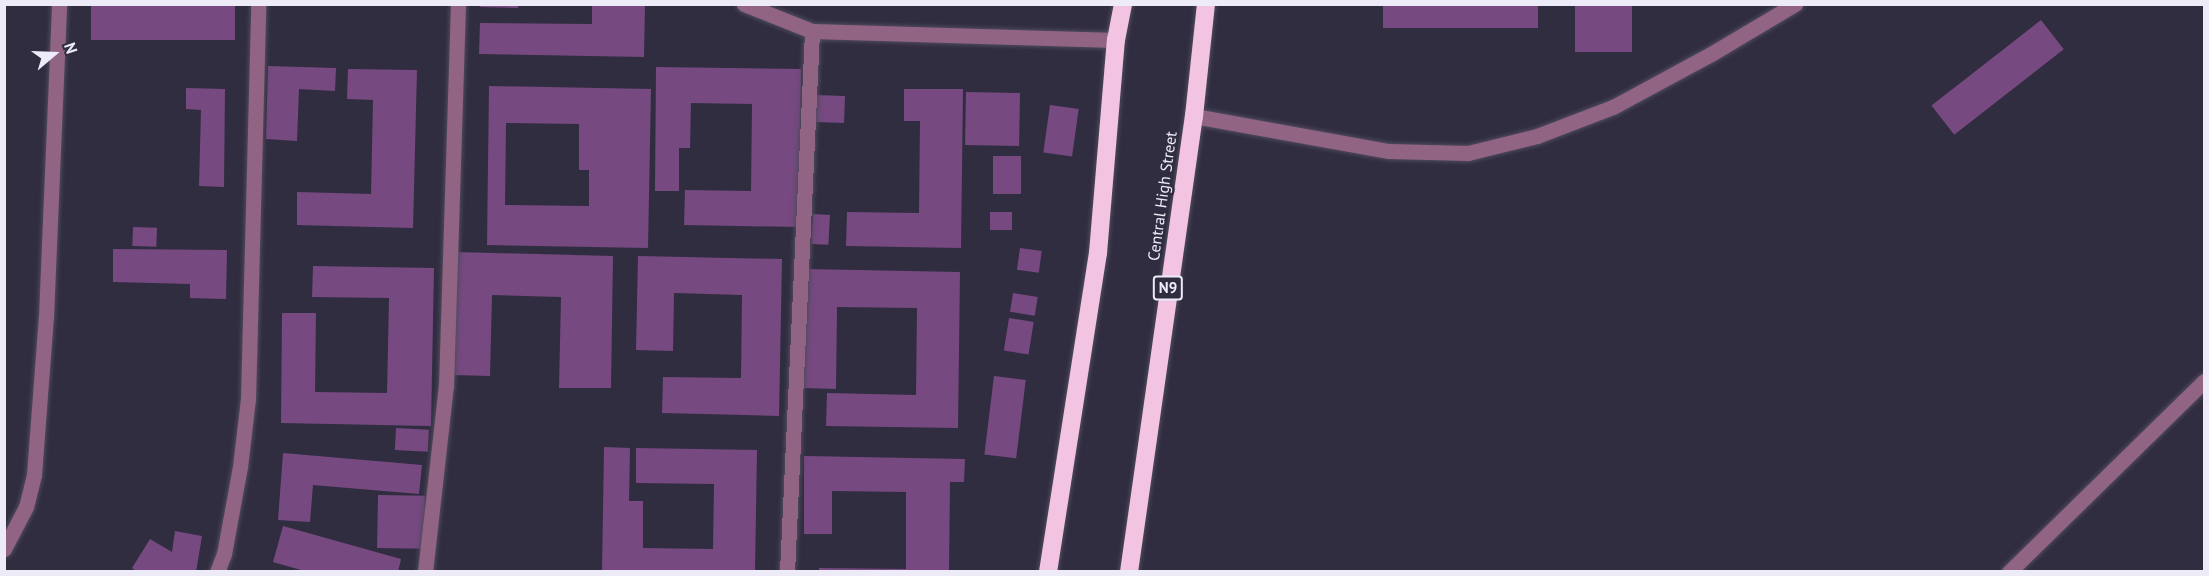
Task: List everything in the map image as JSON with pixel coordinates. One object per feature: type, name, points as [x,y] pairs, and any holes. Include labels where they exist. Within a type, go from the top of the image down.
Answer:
[{"type":"highway","points":[[1048,572],[1098,253],[1116,40],[1123,4]]},
{"type":"highway","name":"Central High Street","points":[[1129,572],[1194,116],[1206,4]]},
{"type":"street","points":[[4,549],[26,507],[34,475],[46,317],[58,4]]},
{"type":"street","points":[[217,572],[224,554],[240,467],[248,399],[258,4]]},
{"type":"street","points":[[425,572],[446,386],[458,4]]},
{"type":"street","points":[[744,4],[812,32],[1116,40]]},
{"type":"street","points":[[1194,116],[1389,151],[1468,153],[1536,136],[1613,107],[1712,54],[1795,4]]},
{"type":"street","points":[[788,572],[812,32]]},
{"type":"street","points":[[2009,572],[2205,381]]},
{"type":"building","points":[[91,4],[235,4],[235,40],[91,40]]},
{"type":"building","points":[[480,4],[518,4],[518,8],[480,7]]},
{"type":"building","points":[[592,4],[645,4],[644,57],[479,54],[480,23],[592,24]]},
{"type":"building","points":[[1383,4],[1538,4],[1538,28],[1383,28]]},
{"type":"building","points":[[1575,4],[1632,4],[1632,52],[1575,52]]},
{"type":"building","points":[[2041,20],[2064,49],[1954,135],[1931,106]]},
{"type":"building","points":[[268,66],[336,68],[335,91],[299,89],[297,141],[266,139]]},
{"type":"building","points":[[656,67],[801,69],[799,227],[684,225],[685,190],[751,191],[752,104],[691,103],[690,148],[679,148],[679,191],[655,191]]},
{"type":"building","points":[[348,69],[417,70],[413,228],[297,225],[297,192],[371,194],[373,100],[347,99]]},
{"type":"building","points":[[489,86],[651,89],[648,248],[487,245]],"holes":[[[506,123],[579,124],[579,170],[589,170],[589,206],[505,205]]]},
{"type":"building","points":[[186,88],[225,89],[224,187],[199,186],[201,110],[186,109]]},
{"type":"building","points":[[904,89],[963,89],[961,248],[846,246],[847,212],[919,213],[920,121],[904,121]]},
{"type":"building","points":[[966,92],[1020,93],[1019,146],[965,145]]},
{"type":"building","points":[[816,95],[845,96],[844,123],[815,122]]},
{"type":"building","points":[[1050,105],[1079,109],[1072,157],[1043,153]]},
{"type":"building","points":[[993,156],[1021,156],[1021,194],[993,194]]},
{"type":"building","points":[[990,212],[1012,212],[1012,230],[990,230]]},
{"type":"building","points":[[813,214],[830,215],[828,245],[811,244]]},
{"type":"building","points":[[133,227],[157,228],[156,247],[132,246]]},
{"type":"building","points":[[1020,248],[1042,251],[1039,273],[1017,270]]},
{"type":"building","points":[[113,249],[227,250],[226,299],[190,298],[190,284],[113,282]]},
{"type":"building","points":[[455,252],[613,256],[611,388],[559,388],[561,297],[492,295],[490,376],[453,375]]},
{"type":"building","points":[[638,256],[782,259],[779,416],[662,413],[663,377],[741,378],[742,295],[674,293],[673,351],[636,350]]},
{"type":"building","points":[[313,266],[434,268],[431,426],[281,423],[282,313],[316,313],[315,392],[387,393],[389,298],[312,297]]},
{"type":"building","points":[[805,269],[960,272],[958,428],[826,426],[827,393],[916,395],[917,308],[837,307],[836,389],[804,388]]},
{"type":"building","points":[[1013,293],[1038,297],[1035,316],[1010,312]]},
{"type":"building","points":[[1009,318],[1034,322],[1029,355],[1004,351]]},
{"type":"building","points":[[994,376],[1026,380],[1016,458],[984,454]]},
{"type":"building","points":[[396,428],[429,430],[428,452],[395,450]]},
{"type":"building","points":[[604,447],[630,448],[629,501],[643,501],[643,548],[713,549],[714,484],[636,483],[636,448],[757,450],[755,572],[602,572]]},
{"type":"building","points":[[283,453],[422,465],[419,494],[313,485],[310,522],[278,520]]},
{"type":"building","points":[[804,456],[965,459],[964,482],[950,482],[949,572],[819,572],[819,568],[906,569],[906,492],[832,491],[832,534],[804,534]]},
{"type":"building","points":[[378,495],[425,496],[424,549],[377,548]]},
{"type":"building","points":[[283,526],[401,559],[398,572],[308,572],[273,562]]},
{"type":"building","points":[[175,531],[202,536],[196,572],[137,572],[132,568],[150,539],[172,552]]}]
